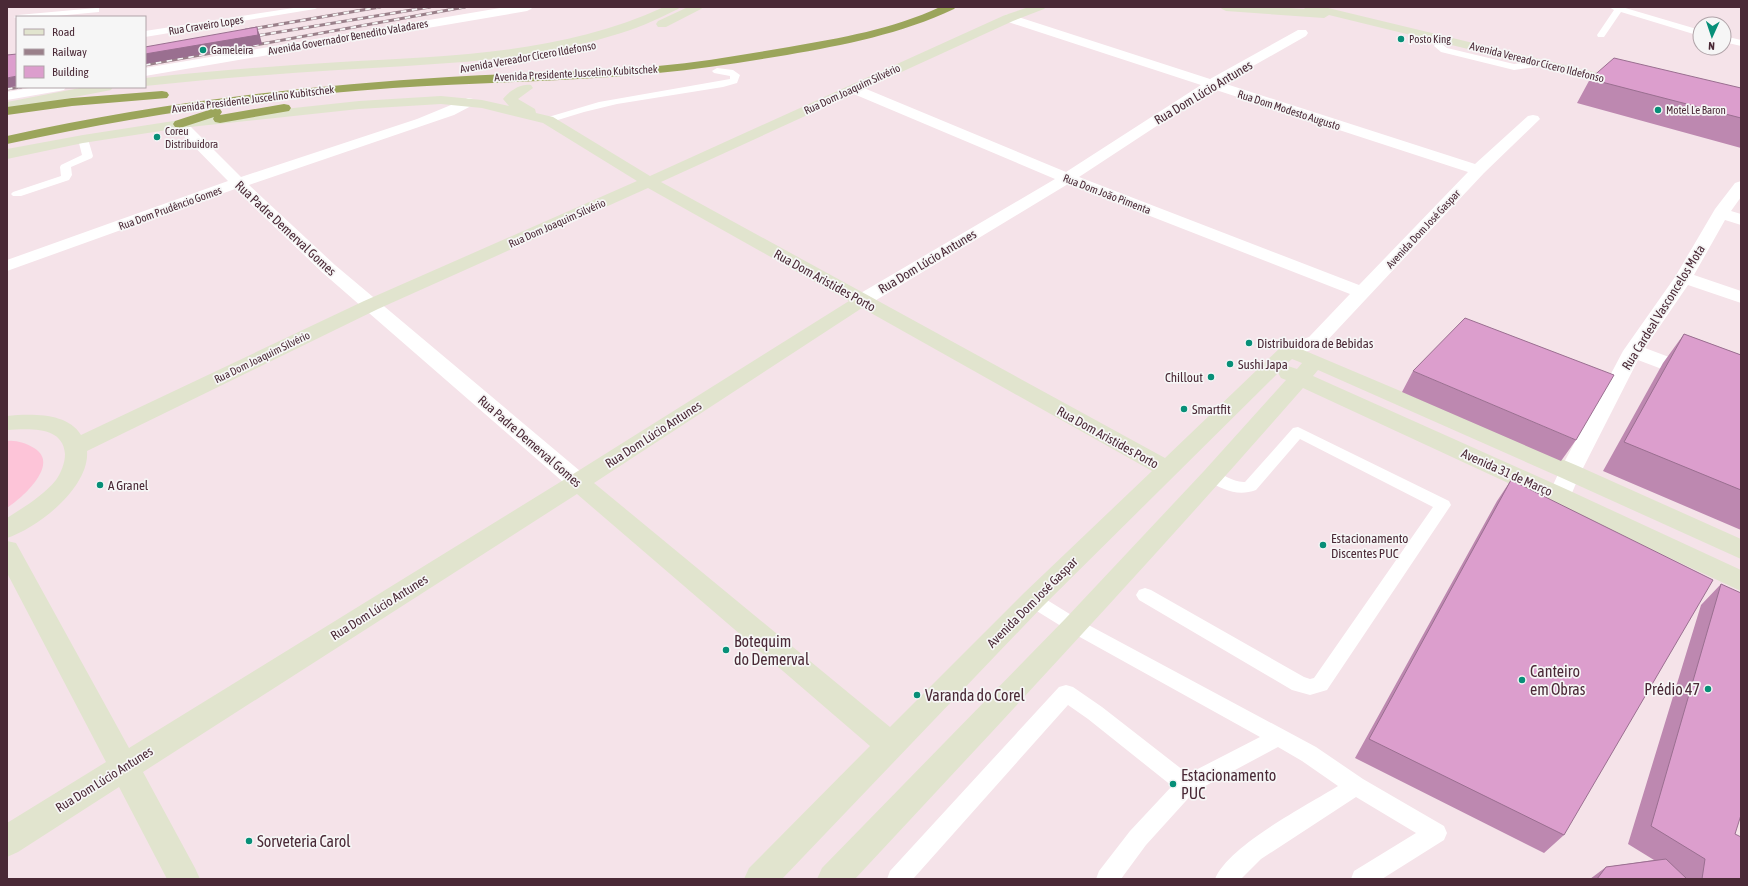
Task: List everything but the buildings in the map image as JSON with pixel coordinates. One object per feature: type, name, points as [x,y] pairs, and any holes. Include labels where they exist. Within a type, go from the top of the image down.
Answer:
[{"type":"highway","name":"Avenida Presidente Juscelino Kubitschek","points":[[194,92],[360,76],[446,76],[642,71],[745,58],[858,39],[930,16],[947,8],[963,7]]},
{"type":"highway","points":[[698,52],[798,40],[866,23]]},
{"type":"highway","points":[[220,119],[277,109],[345,102],[597,83],[717,71],[807,56],[858,39]]},
{"type":"highway","name":"Avenida Presidente Juscelino Kubitschek","points":[[7,140],[113,117],[219,101],[446,76],[635,59]]},
{"type":"highway","points":[[446,76],[534,84],[597,83]]},
{"type":"highway","points":[[180,124],[231,108],[306,97],[343,88]]},
{"type":"highway","name":"Avenida Presidente Juscelino Kubitschek","points":[[7,128],[162,95],[178,93]]},
{"type":"highway","points":[[7,111],[72,102],[162,95]]},
{"type":"street","name":"Avenida Governador Benedito Valadares","points":[[146,72],[526,7]]},
{"type":"street","name":"Avenida Presidente Juscelino Kubitschek","points":[[146,82],[320,68],[435,61],[536,50],[601,35],[634,25],[674,7]]},
{"type":"street","name":"Avenida Vereador Cícero Ildefonso","points":[[446,76],[586,48],[623,38],[657,26],[697,7]]},
{"type":"street","name":"Rua Dom Joaquim Silvério","points":[[77,446],[371,305],[649,182],[1009,18],[1040,7]]},
{"type":"street","points":[[1226,7],[1269,10],[1380,24]]},
{"type":"street","name":"Avenida Vereador Cícero Ildefonso","points":[[1309,7],[1344,11],[1367,10],[1634,80],[1542,63],[1380,24],[1344,11]]},
{"type":"street","points":[[1269,10],[1344,11],[1359,15],[1421,24]]},
{"type":"street","name":"Rua Dom Modesto Augusto","points":[[1009,18],[1478,170]]},
{"type":"street","name":"Rua Dom Lúcio Antunes","points":[[7,841],[578,482],[861,301],[1067,178],[1211,84],[1302,33]]},
{"type":"street","points":[[7,96],[53,88]]},
{"type":"street","points":[[7,106],[101,88]]},
{"type":"street","name":"Rua Dom Aristides Porto","points":[[526,88],[510,99],[516,105],[548,120],[649,182],[861,301],[1167,469]]},
{"type":"street","name":"Rua Dom João Pimenta","points":[[854,89],[1067,178],[1363,293]]},
{"type":"street","name":"Avenida Presidente Juscelino Kubitschek","points":[[7,154],[83,139],[220,119],[359,105],[441,100],[468,102]]},
{"type":"street","name":"Rua Dom Aristides Porto","points":[[468,102],[548,120]]},
{"type":"street","name":"Rua Dom Prudêncio Gomes","points":[[7,266],[238,183],[422,122],[449,112],[468,102]]},
{"type":"street","name":"Avenida Dom José Gaspar","points":[[833,879],[1074,626],[1212,478],[1300,379],[1315,352],[1363,293],[1478,170],[1533,120]]},
{"type":"street","name":"Rua Padre Demerval Gomes","points":[[180,124],[238,183],[329,269],[578,482],[891,746]]},
{"type":"street","name":"Rua Cardeal Vasconcelos Mota","points":[[1560,496],[1570,472],[1633,351],[1684,278],[1721,213],[1741,186]]},
{"type":"street","points":[[1721,213],[1741,220]]},
{"type":"street","points":[[1684,278],[1741,297]]},
{"type":"street","name":"Avenida Dom José Gaspar","points":[[760,879],[1033,600],[1289,350]]},
{"type":"street","name":"Avenida 31 de Março","points":[[1289,350],[1315,352],[1570,472],[1741,550]]},
{"type":"street","points":[[1633,351],[1741,392]]},
{"type":"street","name":"Avenida 31 de Março","points":[[1273,366],[1560,496],[1741,581]]},
{"type":"street","points":[[7,423],[29,421],[52,424],[69,433],[77,446],[75,466],[61,488],[35,512],[7,529]]},
{"type":"street","points":[[7,550],[184,879]]},
{"type":"lane","name":"Rua Craveiro Lopes","points":[[146,34],[315,7]]},
{"type":"lane","points":[[1601,35],[1616,8],[1692,30]]},
{"type":"lane","points":[[29,16],[96,10]]},
{"type":"lane","points":[[548,120],[594,108],[692,88],[725,84],[734,80],[735,75],[730,72],[717,71]]},
{"type":"lane","points":[[17,194],[65,178],[67,175],[65,167],[67,165],[88,156],[83,139]]},
{"type":"lane","points":[[1145,595],[1299,684],[1310,687],[1320,684],[1443,505],[1298,432],[1250,486],[1246,488],[1230,485],[1212,478]]},
{"type":"lane","points":[[1033,600],[1074,626],[1309,754],[1356,786],[1436,833],[1362,879]]},
{"type":"lane","points":[[898,879],[1066,694],[1095,713],[1187,785]]},
{"type":"lane","points":[[1107,879],[1138,838],[1187,785],[1279,737]]},
{"type":"lane","points":[[1226,879],[1253,851],[1356,786]]},
{"type":"shaded area","points":[[7,441],[21,442],[34,448],[41,455],[43,463],[41,471],[29,489],[7,508]]},
{"type":"railway","points":[[246,30],[380,7]]},
{"type":"railway","points":[[249,37],[430,7]]},
{"type":"railway","points":[[146,65],[465,7]]},
{"type":"railway","points":[[7,89],[16,88]]},
{"type":"place","name":"Posto King","points":[[1401,39]]},
{"type":"place","name":"Gameleira","points":[[203,50]]},
{"type":"place","name":"Motel Le Baron","points":[[1658,110]]},
{"type":"place","name":"Coreu Distribuidora","points":[[157,137]]},
{"type":"place","name":"Distribuidora de Bebidas","points":[[1249,343]]},
{"type":"place","name":"Sushi Japa","points":[[1230,364]]},
{"type":"place","name":"Chillout","points":[[1211,377]]},
{"type":"place","name":"Smartfit","points":[[1184,409]]},
{"type":"place","name":"A Granel","points":[[100,485]]},
{"type":"place","name":"Estacionamento Discentes PUC","points":[[1323,545]]},
{"type":"place","name":"Botequim do Demerval","points":[[726,650]]},
{"type":"place","name":"Canteiro em Obras","points":[[1522,680]]},
{"type":"place","name":"Prédio 47","points":[[1708,689]]},
{"type":"place","name":"Varanda do Corel","points":[[917,695]]},
{"type":"place","name":"Estacionamento PUC","points":[[1173,784]]},
{"type":"place","name":"Sorveteria Carol","points":[[249,841]]}]
